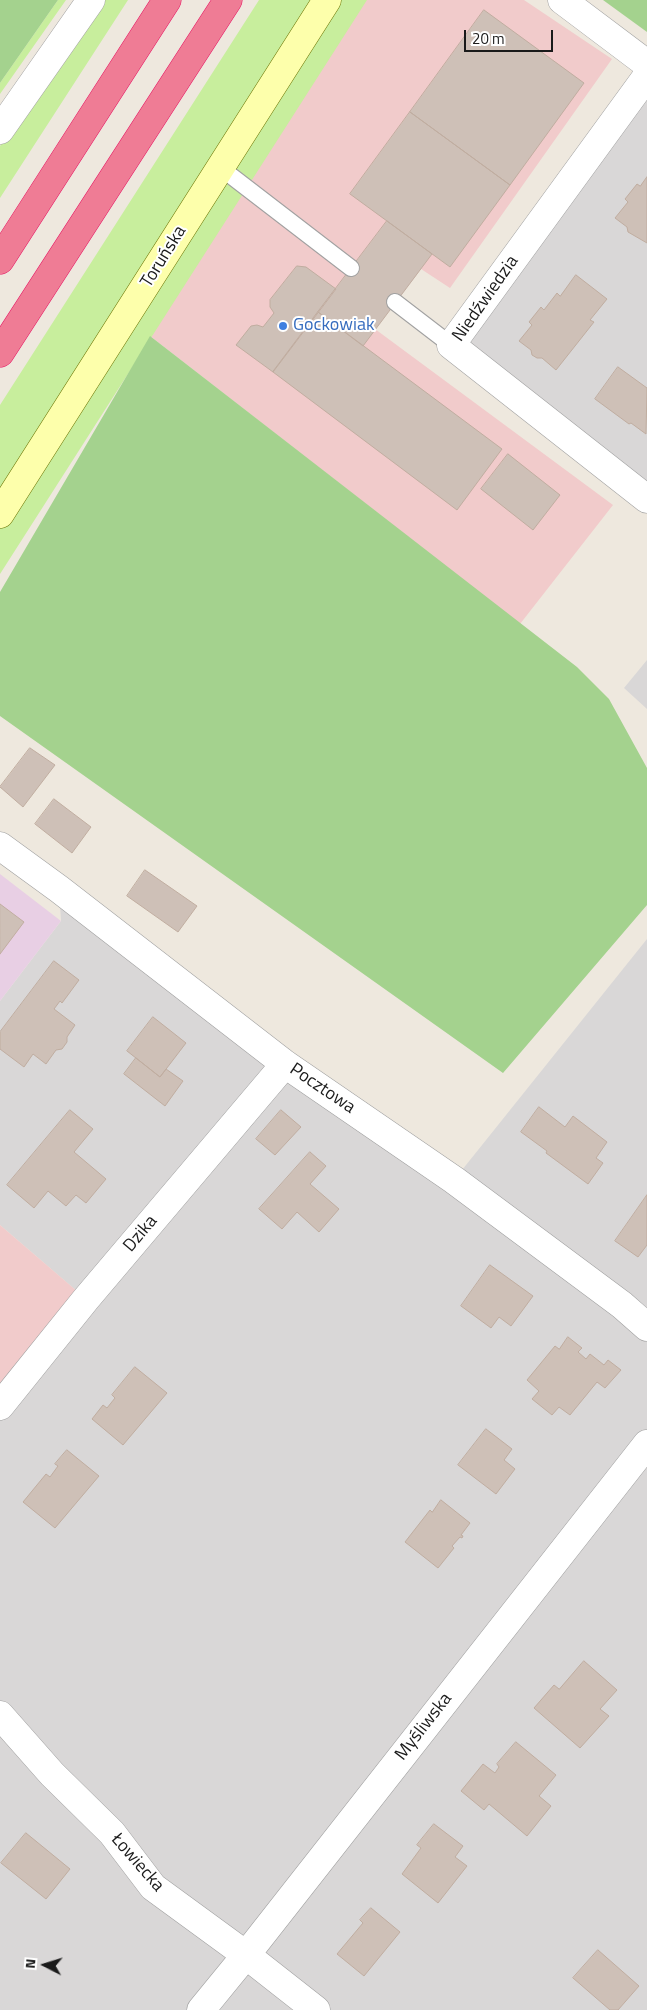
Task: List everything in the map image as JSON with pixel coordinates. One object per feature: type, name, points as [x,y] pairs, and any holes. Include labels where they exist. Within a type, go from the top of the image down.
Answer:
[{"type":"highway","points":[[0,260],[167,0]]},
{"type":"highway","points":[[0,353],[228,0]]},
{"type":"street","points":[[0,130],[91,0]]},
{"type":"street","name":"Toruńska","points":[[0,514],[327,0]]},
{"type":"street","points":[[562,0],[647,64]]},
{"type":"street","name":"Niedźwiedzia","points":[[647,76],[451,345],[647,499]]},
{"type":"street","name":"Pocztowa","points":[[0,846],[285,1064],[454,1180],[622,1304],[647,1327]]},
{"type":"street","name":"Dzika","points":[[0,1406],[86,1299],[285,1064]]},
{"type":"street","name":"Myśliwska","points":[[201,2010],[647,1444]]},
{"type":"street","name":"Łowiecka","points":[[0,1715],[52,1774],[112,1833],[152,1887],[246,1955],[316,2010]]},
{"type":"lane","points":[[221,168],[351,268]]},
{"type":"lane","points":[[395,302],[451,345]]},
{"type":"shaded area","points":[[359,0],[524,0],[612,59],[450,288],[421,269],[375,329],[613,505],[520,624],[150,336]]},
{"type":"shaded area","points":[[647,76],[647,499],[451,345]]},
{"type":"shaded area","points":[[647,660],[647,709],[624,688]]},
{"type":"shaded area","points":[[0,874],[61,921],[0,1001]]},
{"type":"shaded area","points":[[59,889],[454,1180],[647,939],[647,2010],[0,2010],[0,1406],[86,1299],[0,1225],[0,1001],[61,921]]},
{"type":"shaded area","points":[[0,1225],[78,1292],[0,1384]]},
{"type":"green space","points":[[0,0],[58,0],[0,83]]},
{"type":"green space","points":[[58,0],[66,0],[0,94],[0,83]]},
{"type":"green space","points":[[101,0],[128,0],[0,198],[0,146]]},
{"type":"green space","points":[[259,0],[367,0],[0,574],[0,405]]},
{"type":"green space","points":[[603,0],[647,0],[647,32]]},
{"type":"green space","points":[[150,336],[577,667],[609,699],[647,768],[647,905],[503,1073],[0,716],[0,592]]},
{"type":"building","points":[[484,10],[584,83],[510,185],[410,112]]},
{"type":"building","points":[[410,112],[510,185],[450,267],[350,194]]},
{"type":"building","points":[[647,177],[647,243],[628,232],[627,227],[615,218],[628,202],[625,199],[637,184],[640,186]]},
{"type":"building","points":[[387,221],[432,254],[363,346],[318,312]]},
{"type":"building","points":[[297,266],[306,267],[336,289],[273,372],[236,345],[251,326],[263,327],[274,313],[270,307],[270,300]]},
{"type":"building","points":[[576,275],[607,299],[590,320],[594,322],[556,370],[542,358],[532,355],[531,350],[519,341],[532,325],[529,322],[541,307],[544,310],[557,293],[560,296]]},
{"type":"building","points":[[318,312],[502,449],[457,510],[273,372]]},
{"type":"building","points":[[618,367],[647,388],[646,434],[595,399]]},
{"type":"building","points":[[508,454],[560,495],[533,530],[481,489]]},
{"type":"building","points":[[30,748],[55,765],[23,807],[0,787]]},
{"type":"building","points":[[54,799],[91,827],[72,853],[35,824]]},
{"type":"building","points":[[145,870],[197,906],[178,932],[127,896]]},
{"type":"building","points":[[0,904],[24,922],[0,954]]},
{"type":"building","points":[[54,961],[79,980],[62,1003],[60,1001],[54,1009],[75,1025],[62,1049],[56,1050],[46,1064],[33,1054],[24,1067],[0,1049],[0,1032]]},
{"type":"building","points":[[153,1017],[186,1043],[160,1077],[127,1051]]},
{"type":"building","points":[[136,1058],[160,1077],[166,1069],[183,1081],[165,1106],[124,1074]]},
{"type":"building","points":[[539,1107],[565,1127],[573,1116],[607,1142],[596,1158],[603,1163],[588,1184],[521,1132]]},
{"type":"building","points":[[70,1110],[93,1129],[74,1152],[106,1179],[86,1203],[76,1195],[66,1206],[48,1191],[34,1208],[7,1185]]},
{"type":"building","points":[[281,1110],[301,1127],[275,1155],[256,1139]]},
{"type":"building","points":[[310,1152],[326,1166],[310,1184],[339,1209],[319,1232],[297,1212],[282,1229],[259,1209]]},
{"type":"building","points":[[647,1195],[647,1245],[638,1257],[615,1241]]},
{"type":"building","points":[[490,1265],[533,1296],[511,1326],[499,1317],[491,1328],[461,1306]]},
{"type":"building","points":[[568,1337],[582,1348],[578,1352],[586,1359],[590,1354],[604,1365],[608,1360],[621,1370],[605,1388],[597,1382],[570,1415],[559,1407],[552,1415],[532,1399],[539,1391],[527,1380],[555,1346],[559,1349]]},
{"type":"building","points":[[135,1367],[167,1393],[123,1445],[92,1419],[103,1405],[107,1408],[115,1398],[112,1395]]},
{"type":"building","points":[[486,1429],[512,1449],[504,1460],[515,1469],[496,1494],[458,1465]]},
{"type":"building","points":[[67,1450],[99,1476],[55,1528],[23,1502],[46,1474],[50,1477],[58,1466],[55,1464]]},
{"type":"building","points":[[441,1500],[470,1523],[461,1535],[463,1536],[462,1538],[460,1537],[452,1546],[454,1548],[438,1568],[405,1542],[430,1510],[432,1512]]},
{"type":"building","points":[[584,1661],[617,1690],[600,1709],[609,1716],[580,1748],[534,1708],[554,1685],[559,1689]]},
{"type":"building","points":[[516,1742],[556,1775],[539,1796],[551,1806],[527,1836],[489,1804],[484,1810],[461,1791],[483,1764],[495,1773],[499,1767],[497,1764]]},
{"type":"building","points":[[434,1824],[463,1846],[455,1857],[467,1866],[438,1903],[402,1874],[421,1848],[417,1845]]},
{"type":"building","points":[[26,1833],[70,1869],[46,1899],[1,1863]]},
{"type":"building","points":[[371,1908],[400,1932],[364,1976],[337,1954],[363,1923],[360,1920]]},
{"type":"building","points":[[598,1950],[639,1986],[618,2010],[610,2010],[573,1978]]},
{"type":"place","name":"Gockowiak","points":[[283,326]]}]
